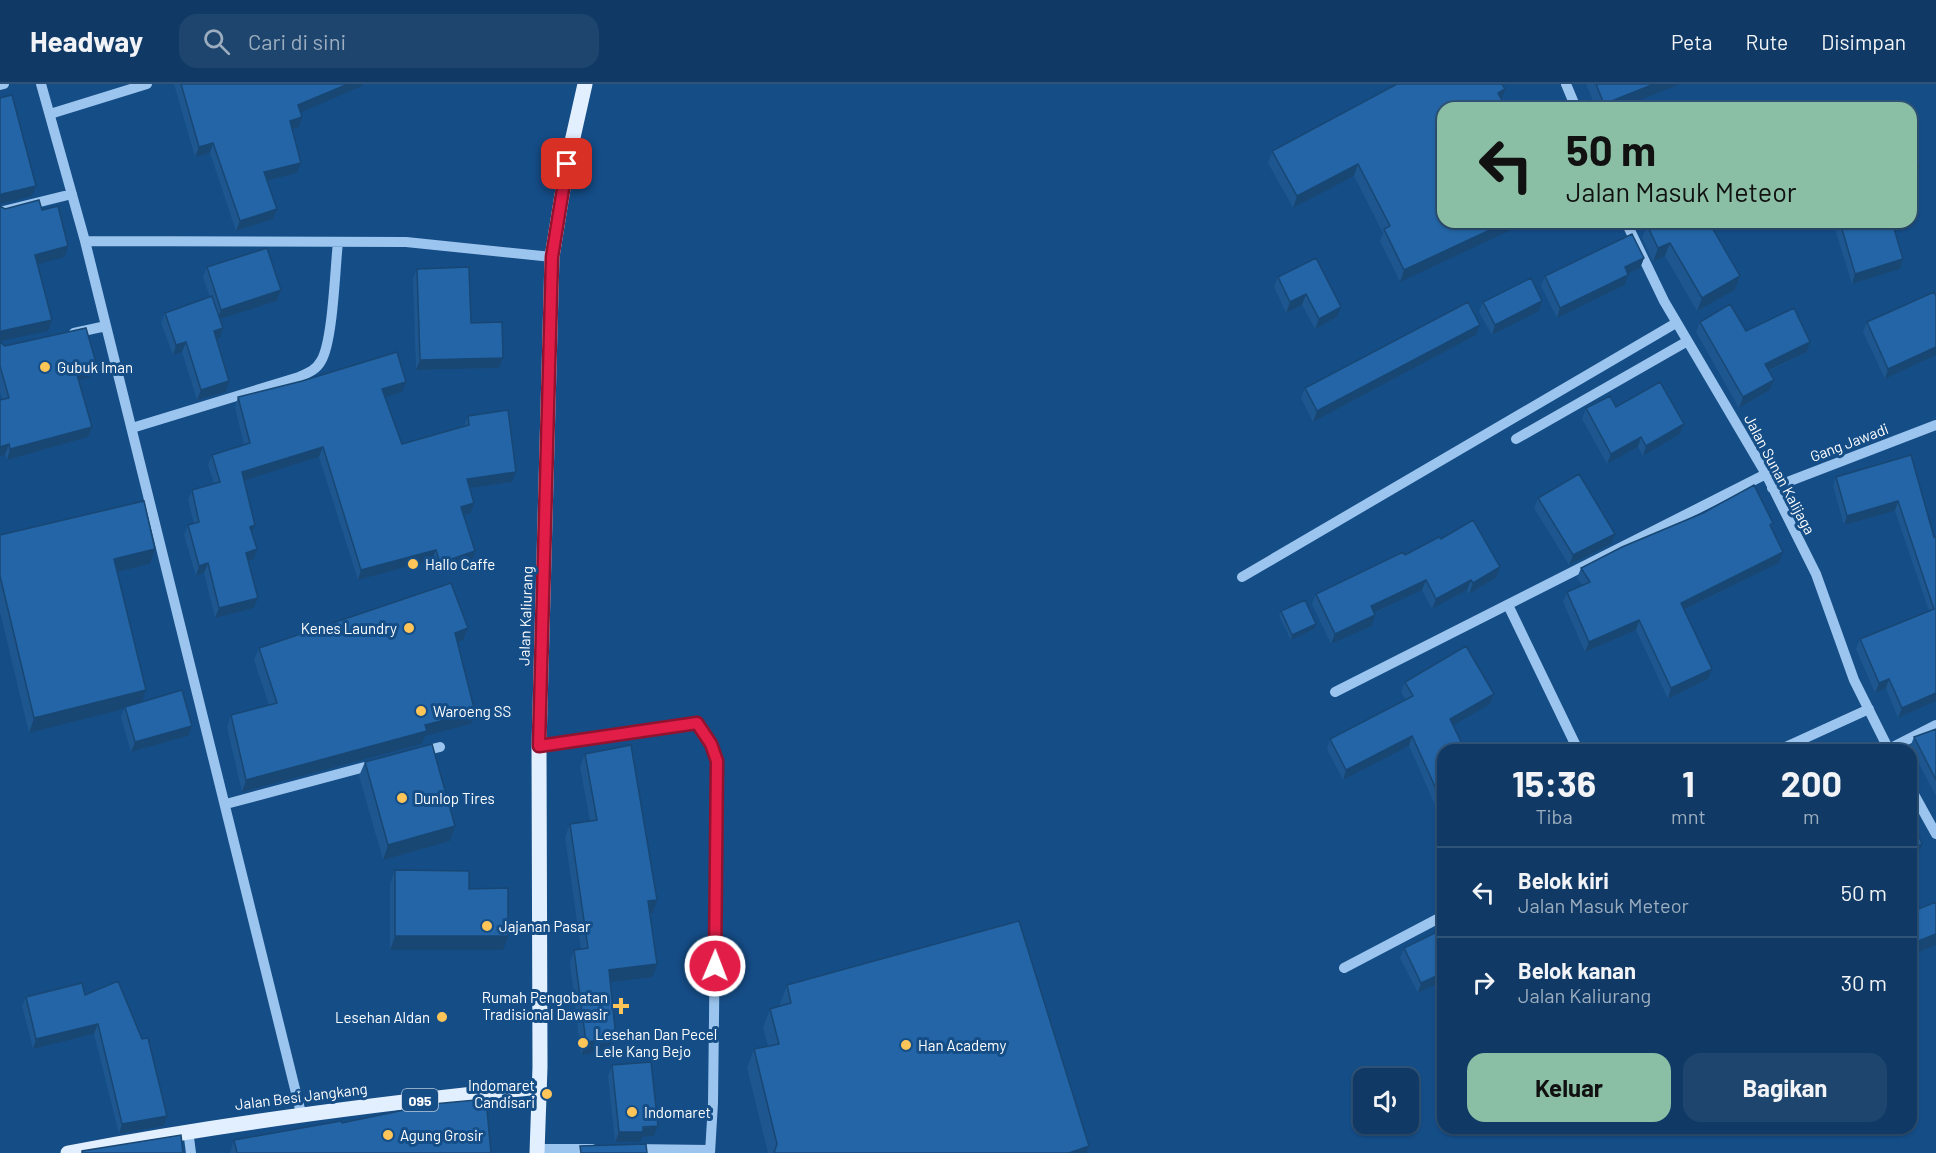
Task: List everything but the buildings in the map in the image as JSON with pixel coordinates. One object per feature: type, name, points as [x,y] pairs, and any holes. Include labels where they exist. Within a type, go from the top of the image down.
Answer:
[{"type":"main road","name":"Jalan Kaliurang","points":[[537,1151],[539,746],[552,257],[567,164],[585,84]]},
{"type":"main road","name":"Jalan Besi Jangkang","points":[[68,1153],[188,1130],[301,1113],[539,1087]]},
{"type":"street","points":[[41,84],[85,241],[301,1113]]},
{"type":"street","points":[[50,114],[147,84]]},
{"type":"street","points":[[1566,84],[1574,102]]},
{"type":"street","points":[[0,212],[72,194]]},
{"type":"street","name":"Jalan Sunan Kalijaga","points":[[1629,228],[1686,342],[1766,474],[1816,574],[1854,680],[1886,744]]},
{"type":"street","points":[[85,241],[406,242],[552,257]]},
{"type":"street","points":[[132,428],[299,377],[313,370],[322,360],[328,334],[338,242]]},
{"type":"street","points":[[1242,577],[1676,323]]},
{"type":"street","points":[[64,335],[106,326]]},
{"type":"street","points":[[1516,439],[1686,342]]},
{"type":"street","name":"Gang Jawadi","points":[[1772,488],[1936,425]]},
{"type":"street","points":[[1335,692],[1766,474]]},
{"type":"street","points":[[1508,605],[1575,744]]},
{"type":"street","points":[[1792,744],[1869,709]]},
{"type":"street","points":[[537,1151],[612,1149],[710,1152],[713,1103],[717,761],[711,744],[697,723],[539,746]]},
{"type":"street","points":[[1899,744],[1936,725]]},
{"type":"street","points":[[406,756],[440,747]]},
{"type":"street","points":[[226,804],[384,762]]},
{"type":"street","points":[[1917,809],[1936,834]]},
{"type":"street","points":[[1344,968],[1437,919]]},
{"type":"street","points":[[188,1130],[191,1153]]},
{"type":"place","name":"Gubuk Iman","points":[[45,367]]},
{"type":"place","name":"Hallo Caffe","points":[[413,564]]},
{"type":"place","name":"Kenes Laundry","points":[[409,628]]},
{"type":"place","name":"Waroeng SS","points":[[421,711]]},
{"type":"place","name":"Dunlop Tires","points":[[402,798]]},
{"type":"place","name":"Jajanan Pasar","points":[[487,926]]},
{"type":"place","name":"Rumah Pengobatan Tradisional Dawasir","points":[[621,1006]]},
{"type":"place","name":"Lesehan Aldan","points":[[442,1017]]},
{"type":"place","name":"Lesehan Dan Pecel Lele Kang Bejo","points":[[583,1043]]},
{"type":"place","name":"Han Academy","points":[[906,1045]]},
{"type":"place","name":"Indomaret Candisari","points":[[547,1094]]},
{"type":"place","name":"Indomaret","points":[[632,1112]]},
{"type":"place","name":"Agung Grosir","points":[[388,1135]]},
{"type":"route","points":[[567,164],[552,257],[539,746],[697,723],[711,744],[717,761],[715,966]]}]
